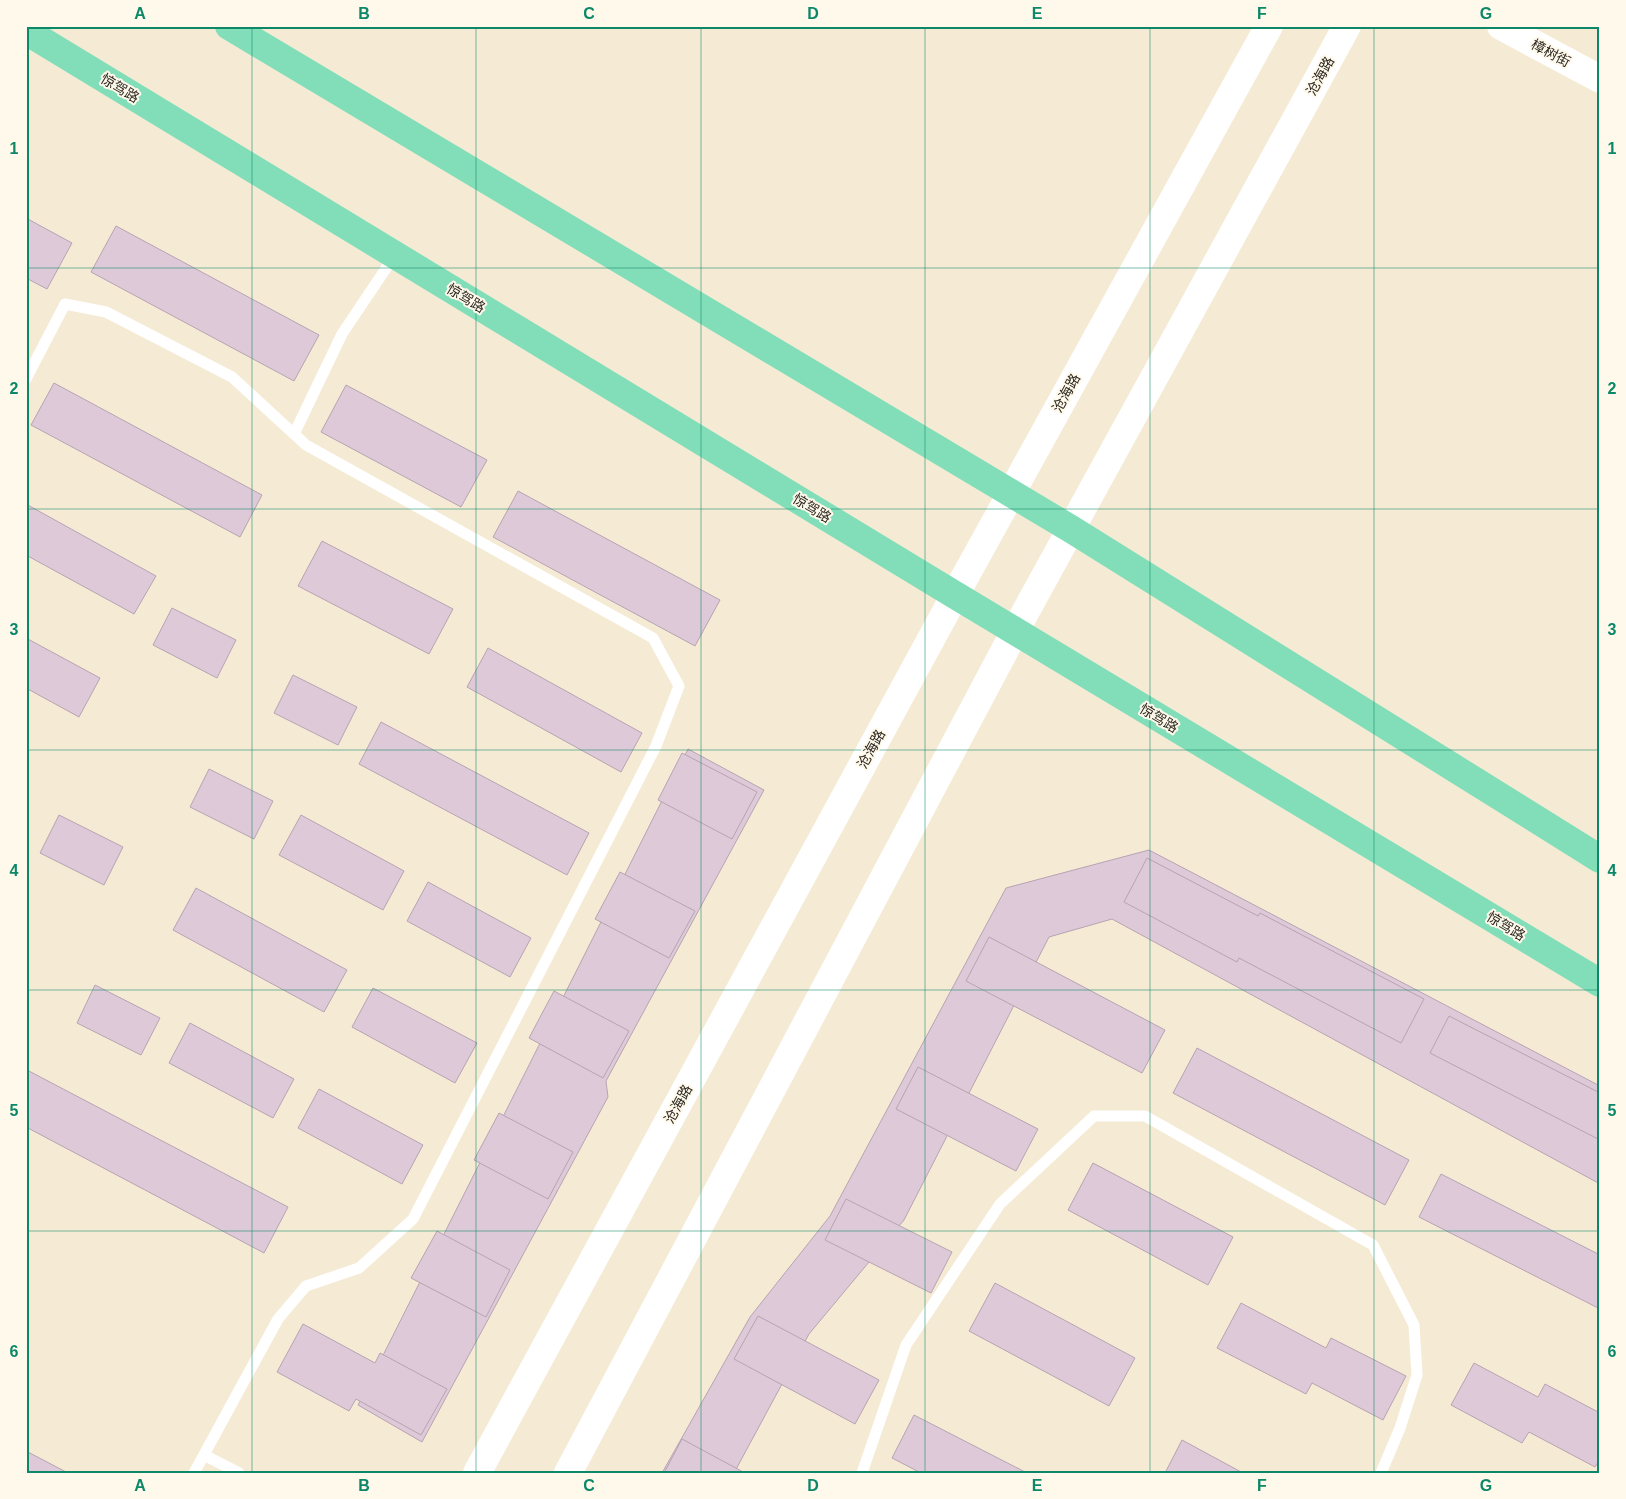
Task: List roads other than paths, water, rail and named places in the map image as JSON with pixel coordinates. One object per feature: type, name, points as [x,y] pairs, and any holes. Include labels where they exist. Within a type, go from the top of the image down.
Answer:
[{"type":"main road","points":[[229,26],[1071,529],[1600,859]]},
{"type":"main road","name":"沧海路","points":[[477,1473],[955,595],[1269,26]]},
{"type":"main road","name":"沧海路","points":[[568,1473],[1015,631],[1347,26]]},
{"type":"main road","name":"樟树街","points":[[1501,26],[1600,79]]},
{"type":"main road","name":"惊驾路","points":[[26,31],[955,595],[1600,983]]},
{"type":"lane","points":[[294,434],[342,334],[395,255]]},
{"type":"lane","points":[[26,379],[65,304],[106,312],[232,377],[306,445],[653,638],[679,686],[656,746],[413,1219],[359,1268],[306,1286],[278,1319],[194,1473]]},
{"type":"lane","points":[[862,1473],[906,1345],[1000,1204],[1094,1116],[1145,1116],[1373,1245],[1414,1325],[1417,1375],[1400,1428],[1381,1473]]},
{"type":"lane","points":[[204,1455],[240,1473]]}]
